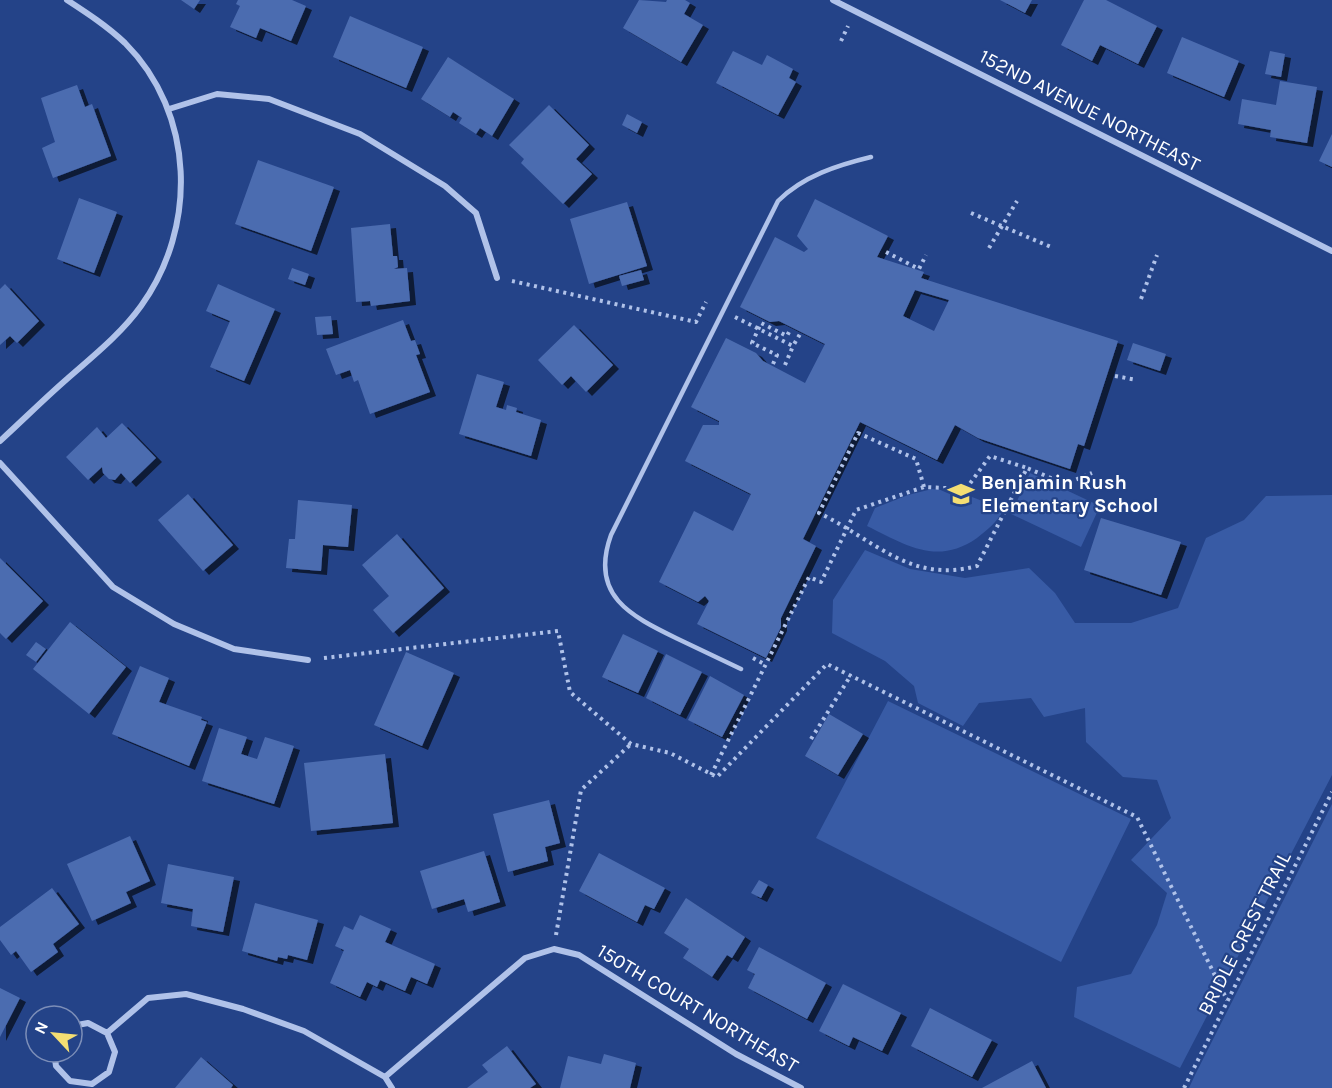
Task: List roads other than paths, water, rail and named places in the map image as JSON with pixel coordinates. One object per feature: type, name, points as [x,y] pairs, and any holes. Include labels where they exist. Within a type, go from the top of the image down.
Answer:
[{"type":"street","points":[[0,441],[102,348],[140,307],[163,269],[175,233],[181,200],[181,163],[169,109],[152,78],[126,45],[100,21],[67,0]]},
{"type":"street","name":"152ND AVENUE NORTHEAST","points":[[833,0],[1332,251]]},
{"type":"street","points":[[169,109],[217,94],[269,99],[360,134],[446,186],[476,213],[497,278]]},
{"type":"street","points":[[0,463],[113,587],[174,624],[234,649],[308,660]]},
{"type":"street","name":"150TH COURT NORTHEAST","points":[[385,1077],[525,958],[554,949],[579,955],[736,1054],[801,1088]]},
{"type":"street","points":[[107,1033],[148,998],[186,994],[243,1009],[304,1031],[385,1077],[392,1088]]},
{"type":"street","points":[[56,1064],[62,1075],[70,1081],[92,1084],[109,1072],[114,1063],[113,1041],[107,1033],[88,1023],[84,1024]]},
{"type":"lane","points":[[741,669],[634,617],[616,598],[605,573],[604,555],[611,535],[778,201],[788,190],[815,175],[871,157]]},
{"type":"place","name":"Benjamin Rush Elementary School","points":[[961,494]]}]
